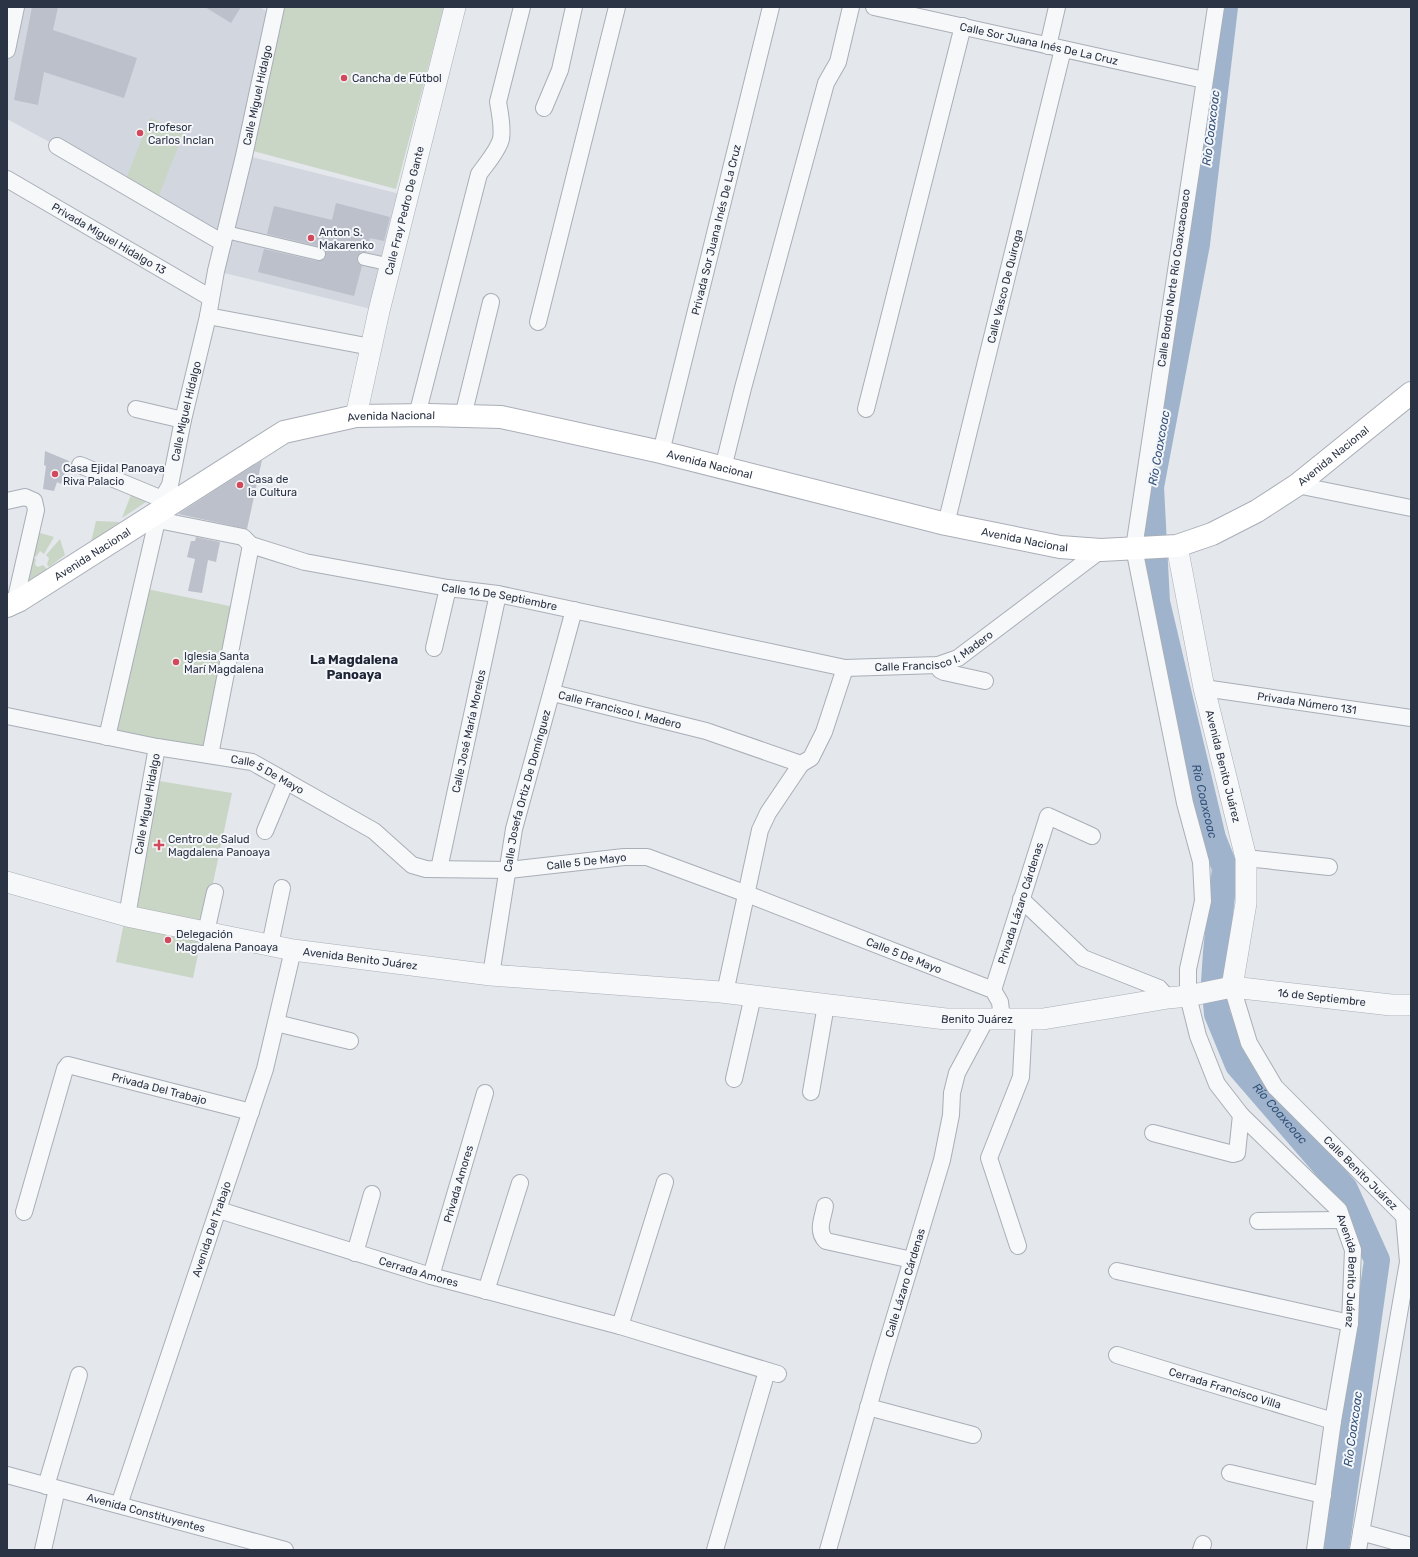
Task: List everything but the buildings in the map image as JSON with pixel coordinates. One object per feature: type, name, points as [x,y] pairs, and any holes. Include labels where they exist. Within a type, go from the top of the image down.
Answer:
[{"type":"main road","name":"Avenida Nacional","points":[[11,604],[284,432],[356,416],[417,415],[501,417],[661,452],[946,524],[1060,547],[1101,550],[1173,546],[1212,534],[1251,514],[1297,485],[1411,393]]},
{"type":"street","points":[[7,50],[10,23],[16,7]]},
{"type":"street","name":"Calle Miguel Hidalgo","points":[[127,916],[157,747],[107,737],[160,510],[170,485],[183,420],[208,316],[276,7]]},
{"type":"street","name":"Calle Fray Pedro De Gante","points":[[356,416],[391,265],[455,7]]},
{"type":"street","points":[[417,415],[479,174],[492,157],[501,139],[498,102],[522,7]]},
{"type":"street","points":[[544,108],[560,70],[574,7]]},
{"type":"street","points":[[538,322],[617,7]]},
{"type":"street","name":"Privada Sor Juana Inés De La Cruz","points":[[661,452],[771,7]]},
{"type":"street","points":[[723,468],[743,388],[826,83],[838,62],[851,7]]},
{"type":"street","name":"Calle Sor Juana Inés De La Cruz","points":[[874,7],[891,9],[1056,48],[1204,80]]},
{"type":"street","points":[[1056,48],[1057,7]]},
{"type":"street","name":"Calle Bordo Norte Río Coaxcacoaco","points":[[1139,548],[1204,80],[1216,7]]},
{"type":"street","points":[[866,409],[963,26]]},
{"type":"street","name":"Calle Vasco De Quiroga","points":[[946,524],[1056,48]]},
{"type":"street","points":[[57,146],[224,238],[319,254]]},
{"type":"street","name":"Privada Miguel Hidalgo 13","points":[[7,179],[211,298]]},
{"type":"street","points":[[364,259],[391,265]]},
{"type":"street","points":[[463,416],[491,302]]},
{"type":"street","points":[[208,316],[371,348]]},
{"type":"street","points":[[136,409],[183,420]]},
{"type":"street","name":"Calle 16 De Septiembre","points":[[80,465],[160,510],[243,537],[251,545],[306,562],[448,588],[498,594],[845,668]]},
{"type":"street","points":[[1297,485],[1411,508]]},
{"type":"street","points":[[7,500],[25,496],[34,501],[36,510],[11,604]]},
{"type":"street","points":[[210,755],[251,545]]},
{"type":"street","name":"Avenida Benito Juárez","points":[[1173,546],[1204,688],[1246,858],[1246,903],[1202,992],[1198,1036],[1217,1084],[1241,1115],[1338,1210],[1353,1250],[1350,1323],[1332,1421],[1315,1550]]},
{"type":"street","points":[[1139,548],[1186,803],[1201,862],[1203,901],[1188,969],[1202,992]]},
{"type":"street","name":"Calle Francisco I. Madero","points":[[845,668],[938,665],[958,658],[1101,550]]},
{"type":"street","points":[[434,648],[448,588]]},
{"type":"street","name":"Calle José María Morelos","points":[[439,869],[498,594]]},
{"type":"street","name":"Calle Josefa Ortiz De Domínguez","points":[[491,975],[509,870],[514,829],[553,692],[574,610]]},
{"type":"street","points":[[938,665],[940,670],[944,672],[985,681]]},
{"type":"street","points":[[721,992],[726,988],[760,830],[768,813],[801,764],[811,758],[824,732],[845,668]]},
{"type":"street","name":"Privada Número 131","points":[[1204,688],[1411,718]]},
{"type":"street","name":"Calle Francisco I. Madero","points":[[553,692],[706,731],[801,764]]},
{"type":"street","points":[[7,716],[107,737]]},
{"type":"street","name":"Calle 5 De Mayo","points":[[157,747],[252,762],[374,831],[412,865],[426,869],[509,870],[624,857],[647,858],[747,894],[993,990]]},
{"type":"street","points":[[265,831],[286,781]]},
{"type":"street","name":"Privada Lázaro Cárdenas","points":[[993,990],[1048,816],[1092,836]]},
{"type":"street","points":[[1246,858],[1329,867]]},
{"type":"street","name":"Avenida Benito Juárez","points":[[7,882],[127,916],[293,950],[491,975],[721,992]]},
{"type":"street","points":[[270,945],[282,888]]},
{"type":"street","points":[[206,932],[215,892]]},
{"type":"street","points":[[1022,899],[1083,958],[1159,988],[1202,992]]},
{"type":"street","name":"Avenida Del Trabajo","points":[[119,1505],[265,1069],[293,950]]},
{"type":"street","points":[[993,990],[1000,1002],[994,1019]]},
{"type":"street","name":"Benito Juárez","points":[[721,992],[946,1019],[1024,1020],[1043,1019],[1202,992]]},
{"type":"street","name":"16 de Septiembre","points":[[1202,992],[1391,1006],[1411,1005]]},
{"type":"street","name":"Calle Benito Juárez","points":[[1202,992],[1249,1043],[1275,1087],[1408,1217],[1408,1262],[1358,1550]]},
{"type":"street","points":[[734,1079],[753,996]]},
{"type":"street","points":[[811,1092],[826,1005]]},
{"type":"street","name":"Calle Lázaro Cárdenas","points":[[828,1550],[868,1407],[942,1160],[951,1115],[952,1093],[957,1073],[994,1019]]},
{"type":"street","points":[[1018,1246],[989,1158],[1021,1077],[1024,1020]]},
{"type":"street","points":[[276,1023],[350,1041]]},
{"type":"street","name":"Privada Del Trabajo","points":[[24,1212],[64,1069],[68,1065],[251,1112]]},
{"type":"street","name":"Privada Amores","points":[[431,1276],[485,1093]]},
{"type":"street","points":[[1153,1133],[1236,1154],[1238,1149],[1241,1115]]},
{"type":"street","points":[[620,1326],[665,1182]]},
{"type":"street","points":[[486,1291],[520,1183]]},
{"type":"street","points":[[355,1253],[372,1194]]},
{"type":"street","points":[[825,1206],[820,1229],[821,1236],[826,1241],[912,1260]]},
{"type":"street","name":"Cerrada Amores","points":[[219,1210],[431,1276],[620,1326],[773,1373],[715,1550]]},
{"type":"street","points":[[1258,1221],[1342,1220]]},
{"type":"street","points":[[1117,1270],[1350,1323]]},
{"type":"street","name":"Cerrada Francisco Villa","points":[[1117,1355],[1332,1421]]},
{"type":"street","points":[[44,1550],[52,1487],[79,1375]]},
{"type":"street","points":[[868,1407],[973,1435]]},
{"type":"street","points":[[1230,1473],[1323,1495]]},
{"type":"street","name":"Avenida Constituyentes","points":[[7,1476],[119,1505],[233,1544],[285,1550]]},
{"type":"street","points":[[1361,1532],[1411,1546]]},
{"type":"shaded area","name":"Profesor Carlos Inclan","points":[[16,7],[259,7],[275,16],[244,155],[408,196],[379,311],[216,271],[223,243],[57,146],[7,119],[7,50]]},
{"type":"green space","name":"Cancha de Fútbol","points":[[278,7],[444,7],[396,189],[246,149]]},
{"type":"green space","points":[[150,118],[184,132],[159,195],[125,182]]},
{"type":"green space","points":[[134,487],[155,496],[122,518]]},
{"type":"green space","points":[[96,521],[120,522],[91,542]]},
{"type":"green space","points":[[37,532],[54,537],[44,554],[40,551],[36,557],[33,555]]},
{"type":"green space","points":[[60,539],[65,555],[49,567],[47,564],[49,558],[46,555]]},
{"type":"green space","points":[[32,557],[36,559],[35,565],[38,567],[43,565],[47,569],[30,581],[28,580]]},
{"type":"green space","name":"Iglesia Santa Marí Magdalena","points":[[147,589],[239,608],[208,753],[113,735]]},
{"type":"green space","points":[[153,780],[232,793],[193,978],[116,962]]},
{"type":"waterway","name":"Río Coaxcoac","points":[[1225,7],[1197,244],[1151,487],[1157,602],[1213,838],[1225,868],[1214,982],[1217,1014],[1238,1065],[1345,1189],[1377,1260],[1336,1550]]},
{"type":"place","name":"Cancha de Fútbol","points":[[344,78]]},
{"type":"place","name":"Profesor Carlos Inclan","points":[[140,133]]},
{"type":"place","name":"Anton S. Makarenko","points":[[311,238]]},
{"type":"place","name":"Casa Ejidal Panoaya Riva Palacio","points":[[55,474]]},
{"type":"place","name":"Casa de la Cultura","points":[[240,485]]},
{"type":"place","name":"Iglesia Santa Marí Magdalena","points":[[176,662]]},
{"type":"place","name":"Centro de Salud Magdalena Panoaya","points":[[159,845]]},
{"type":"place","name":"Delegación Magdalena Panoaya","points":[[168,940]]},
{"type":"district","name":"La Magdalena Panoaya","points":[[354,666]]}]
